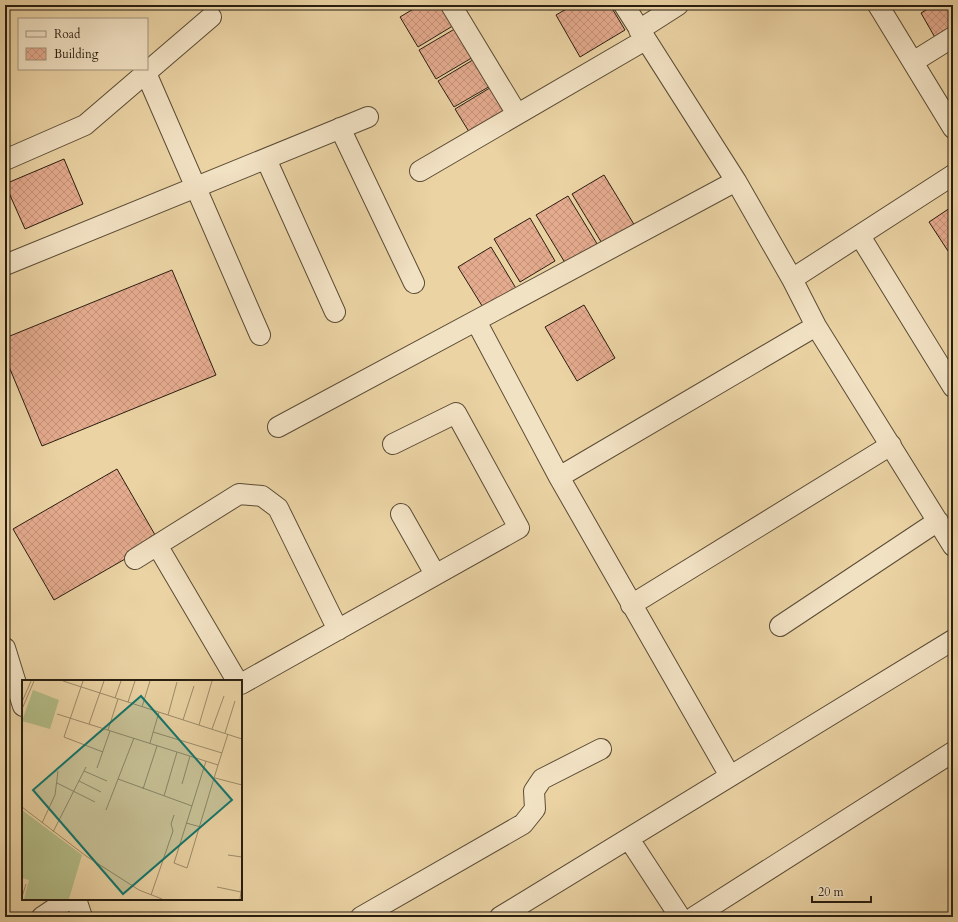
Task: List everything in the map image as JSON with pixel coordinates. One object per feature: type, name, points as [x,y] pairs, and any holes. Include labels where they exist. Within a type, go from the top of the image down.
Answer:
[{"type":"street","points":[[451,5],[517,114]]},
{"type":"street","points":[[624,5],[736,180],[792,279],[816,326],[953,546]]},
{"type":"street","points":[[420,171],[517,114],[642,35],[678,5]]},
{"type":"street","points":[[878,5],[953,128]]},
{"type":"street","points":[[5,160],[85,125],[211,17]]},
{"type":"street","points":[[913,62],[953,37]]},
{"type":"street","points":[[146,73],[194,188],[260,335]]},
{"type":"street","points":[[5,265],[368,117]]},
{"type":"street","points":[[340,128],[414,283]]},
{"type":"street","points":[[266,159],[335,312]]},
{"type":"street","points":[[792,279],[953,175]]},
{"type":"street","points":[[278,427],[736,180]]},
{"type":"street","points":[[860,236],[953,387]]},
{"type":"street","points":[[476,321],[558,477],[730,776]]},
{"type":"street","points":[[558,477],[816,326]]},
{"type":"street","points":[[242,683],[519,528],[456,412],[393,444]]},
{"type":"street","points":[[631,605],[891,445]]},
{"type":"street","points":[[135,559],[239,494],[262,496],[278,508],[338,630]]},
{"type":"street","points":[[401,514],[435,574]]},
{"type":"street","points":[[780,626],[938,521]]},
{"type":"street","points":[[157,545],[236,680]]},
{"type":"street","points":[[500,917],[953,640]]},
{"type":"street","points":[[5,648],[22,703]]},
{"type":"street","points":[[361,917],[523,824],[534,809],[534,791],[542,779],[601,749]]},
{"type":"street","points":[[694,917],[953,752]]},
{"type":"street","points":[[629,839],[680,917]]},
{"type":"street","points":[[42,917],[68,900]]},
{"type":"street","points":[[76,900],[82,917]]},
{"type":"building","points":[[420,5],[444,5],[456,24],[418,47],[400,17]]},
{"type":"building","points":[[547,5],[559,5],[550,10]]},
{"type":"building","points":[[573,5],[610,5],[625,30],[580,57],[556,15]]},
{"type":"building","points":[[934,5],[953,5],[953,32],[937,41],[921,13]]},
{"type":"building","points":[[458,27],[475,56],[436,79],[419,50]]},
{"type":"building","points":[[476,58],[492,85],[454,107],[438,81]]},
{"type":"building","points":[[493,86],[509,113],[471,135],[455,109]]},
{"type":"building","points":[[64,159],[83,204],[25,229],[5,184]]},
{"type":"building","points":[[604,175],[635,226],[603,245],[572,194]]},
{"type":"building","points":[[568,196],[599,247],[567,266],[536,215]]},
{"type":"building","points":[[953,206],[953,247],[948,251],[929,222]]},
{"type":"building","points":[[530,218],[555,261],[520,282],[494,239]]},
{"type":"building","points":[[491,247],[517,290],[484,309],[458,267]]},
{"type":"building","points":[[172,270],[216,375],[42,446],[5,357],[5,338]]},
{"type":"building","points":[[584,305],[615,358],[577,381],[545,327]]},
{"type":"building","points":[[117,469],[158,540],[54,600],[13,529]]}]
